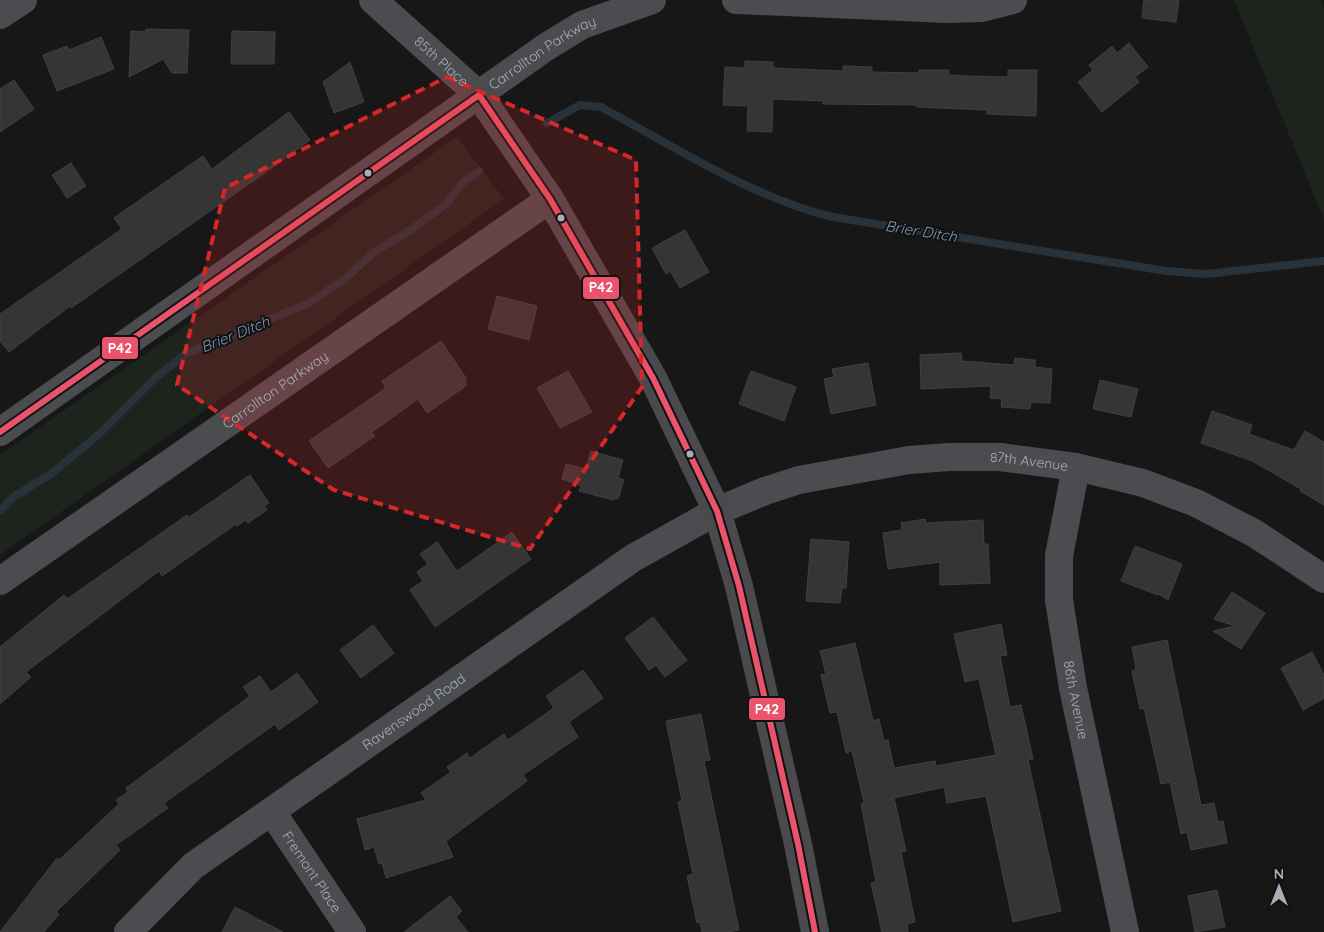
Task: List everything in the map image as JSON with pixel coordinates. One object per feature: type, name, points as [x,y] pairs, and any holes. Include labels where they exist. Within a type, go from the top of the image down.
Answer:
[{"type":"street","points":[[0,15],[23,0]]},
{"type":"street","name":"85th Place","points":[[374,0],[479,95],[550,199],[653,378],[717,511],[739,586],[798,844],[815,932]]},
{"type":"street","name":"Carrollton Parkway","points":[[0,432],[546,46],[582,25],[652,0]]},
{"type":"street","points":[[736,0],[948,9],[982,8],[1013,0]]},
{"type":"street","name":"Carrollton Parkway","points":[[0,581],[550,199]]},
{"type":"street","name":"87th Avenue","points":[[717,511],[765,491],[799,480],[909,460],[1000,456],[1076,467],[1143,483],[1196,504],[1254,533],[1324,579]]},
{"type":"street","name":"86th Avenue","points":[[1076,467],[1060,556],[1060,600],[1074,688],[1125,932]]},
{"type":"street","name":"Ravenswood Road","points":[[128,932],[193,866],[633,558],[717,511]]},
{"type":"street","name":"Fremont Place","points":[[272,812],[352,932]]},
{"type":"highlighted area","points":[[447,77],[636,160],[642,387],[530,549],[334,490],[177,385],[225,188]]},
{"type":"shaded area","points":[[1234,0],[1321,0],[1324,8],[1324,220]]},
{"type":"shaded area","points":[[457,137],[504,199],[0,555],[0,455]]},
{"type":"building","points":[[1144,0],[1179,0],[1176,22],[1142,18]]},
{"type":"building","points":[[146,29],[189,30],[187,73],[172,73],[163,59],[129,77],[131,31],[145,32]]},
{"type":"building","points":[[232,31],[275,32],[274,64],[231,64]]},
{"type":"building","points":[[101,37],[114,69],[57,91],[43,55],[67,46],[69,50]]},
{"type":"building","points":[[1129,43],[1148,67],[1135,77],[1139,82],[1102,112],[1078,82],[1093,70],[1089,65],[1112,46],[1117,53]]},
{"type":"building","points":[[745,61],[773,62],[773,68],[843,71],[843,66],[872,67],[872,72],[919,73],[919,70],[949,70],[948,75],[968,76],[1008,77],[1008,70],[1037,70],[1036,116],[987,114],[987,110],[917,107],[917,105],[823,104],[823,101],[773,99],[772,132],[747,131],[748,106],[723,105],[725,67],[745,68]]},
{"type":"building","points":[[350,62],[364,102],[334,113],[323,82]]},
{"type":"building","points":[[14,80],[34,109],[0,132],[0,89]]},
{"type":"building","points":[[289,112],[310,140],[71,308],[70,306],[9,352],[0,341],[0,314],[122,229],[114,218],[141,199],[203,156],[212,169]]},
{"type":"building","points":[[71,163],[86,186],[67,198],[52,175]]},
{"type":"building","points":[[685,230],[709,272],[680,288],[670,271],[666,274],[652,248]]},
{"type":"building","points":[[497,296],[537,306],[529,340],[488,329]]},
{"type":"building","points":[[441,341],[466,378],[466,386],[427,413],[418,399],[372,432],[375,436],[328,468],[309,441],[386,388],[382,381]]},
{"type":"building","points":[[961,353],[962,361],[1014,365],[1015,358],[1035,360],[1035,367],[1052,369],[1050,403],[1031,402],[1030,409],[1001,407],[1002,399],[990,398],[991,386],[921,389],[920,355]]},
{"type":"building","points":[[868,363],[876,405],[831,414],[824,379],[834,377],[832,369]]},
{"type":"building","points":[[568,371],[592,412],[560,428],[537,388]]},
{"type":"building","points":[[751,371],[796,387],[784,421],[739,404]]},
{"type":"building","points":[[1100,380],[1138,389],[1131,417],[1093,409]]},
{"type":"building","points":[[1212,411],[1252,425],[1249,434],[1294,450],[1305,431],[1324,442],[1324,505],[1300,491],[1301,489],[1252,461],[1201,443]]},
{"type":"building","points":[[591,451],[623,460],[618,478],[624,480],[618,499],[614,498],[613,500],[579,491],[581,486],[562,479],[566,464],[586,469]]},
{"type":"building","points":[[250,475],[269,503],[264,506],[267,510],[248,523],[246,520],[237,526],[236,524],[162,576],[159,571],[26,672],[31,677],[0,704],[0,647],[64,595],[67,599],[187,515],[188,518]]},
{"type":"building","points":[[925,519],[926,523],[983,520],[984,544],[988,544],[990,583],[940,585],[940,562],[888,569],[883,533],[902,530],[901,523]]},
{"type":"building","points":[[512,532],[531,559],[435,627],[410,590],[423,581],[417,572],[428,564],[420,554],[437,542],[457,571]]},
{"type":"building","points":[[811,539],[849,542],[846,588],[842,588],[840,603],[806,601]]},
{"type":"building","points":[[1135,546],[1182,564],[1168,600],[1157,593],[1158,595],[1121,581]]},
{"type":"building","points":[[1232,592],[1265,613],[1241,649],[1213,631],[1235,626],[1214,619]]},
{"type":"building","points":[[653,617],[687,660],[665,677],[656,665],[649,670],[625,638]]},
{"type":"building","points":[[1001,624],[1007,655],[1000,656],[1010,707],[1021,705],[1033,759],[1028,760],[1061,911],[1013,922],[986,796],[947,803],[944,787],[894,798],[906,851],[901,852],[915,922],[907,924],[908,932],[882,932],[871,883],[876,882],[861,804],[864,803],[852,751],[846,753],[837,712],[830,713],[821,675],[826,674],[820,651],[855,643],[873,721],[879,719],[884,741],[888,740],[894,768],[935,761],[936,766],[996,755],[979,679],[965,682],[954,634]]},
{"type":"building","points":[[373,625],[394,653],[361,678],[340,650]]},
{"type":"building","points":[[1167,640],[1201,805],[1214,803],[1218,822],[1223,821],[1227,843],[1191,850],[1187,832],[1181,834],[1170,782],[1161,784],[1144,708],[1140,709],[1132,671],[1136,669],[1132,647]]},
{"type":"building","points":[[1312,652],[1324,675],[1324,698],[1303,710],[1281,668]]},
{"type":"building","points":[[583,670],[603,698],[569,722],[578,737],[523,775],[527,781],[446,841],[453,857],[386,878],[382,863],[379,864],[374,847],[365,850],[357,819],[426,800],[421,793],[451,772],[447,767],[467,753],[470,758],[504,734],[508,740],[554,708],[546,696]]},
{"type":"building","points":[[297,673],[318,702],[279,730],[275,724],[164,803],[168,808],[116,845],[120,850],[56,912],[59,914],[44,932],[0,932],[57,858],[59,860],[119,804],[116,800],[128,792],[126,788],[250,696],[243,687],[260,676],[271,692]]},
{"type":"building","points":[[701,714],[710,760],[704,761],[739,930],[728,932],[702,932],[700,922],[697,923],[687,876],[693,874],[678,802],[682,801],[666,721]]},
{"type":"building","points":[[1217,890],[1225,927],[1195,932],[1188,896]]},
{"type":"building","points":[[450,896],[462,911],[456,917],[468,932],[404,932]]},
{"type":"building","points":[[235,907],[283,932],[222,932]]},
{"type":"waterway","name":"Brier Ditch","points":[[547,123],[580,105],[601,107],[714,170],[743,184],[773,197],[833,217],[1166,271],[1206,274],[1324,261]]},
{"type":"waterway","name":"Brier Ditch","points":[[0,511],[12,498],[52,473],[97,436],[155,378],[187,353],[307,304],[345,279],[374,252],[412,229],[446,204],[462,183],[479,171]]},
{"type":"transit line","name":"P42","points":[[479,95],[550,199],[653,378],[717,511],[739,586],[798,844],[815,932]]},
{"type":"transit line","name":"P42","points":[[0,432],[479,95]]}]
